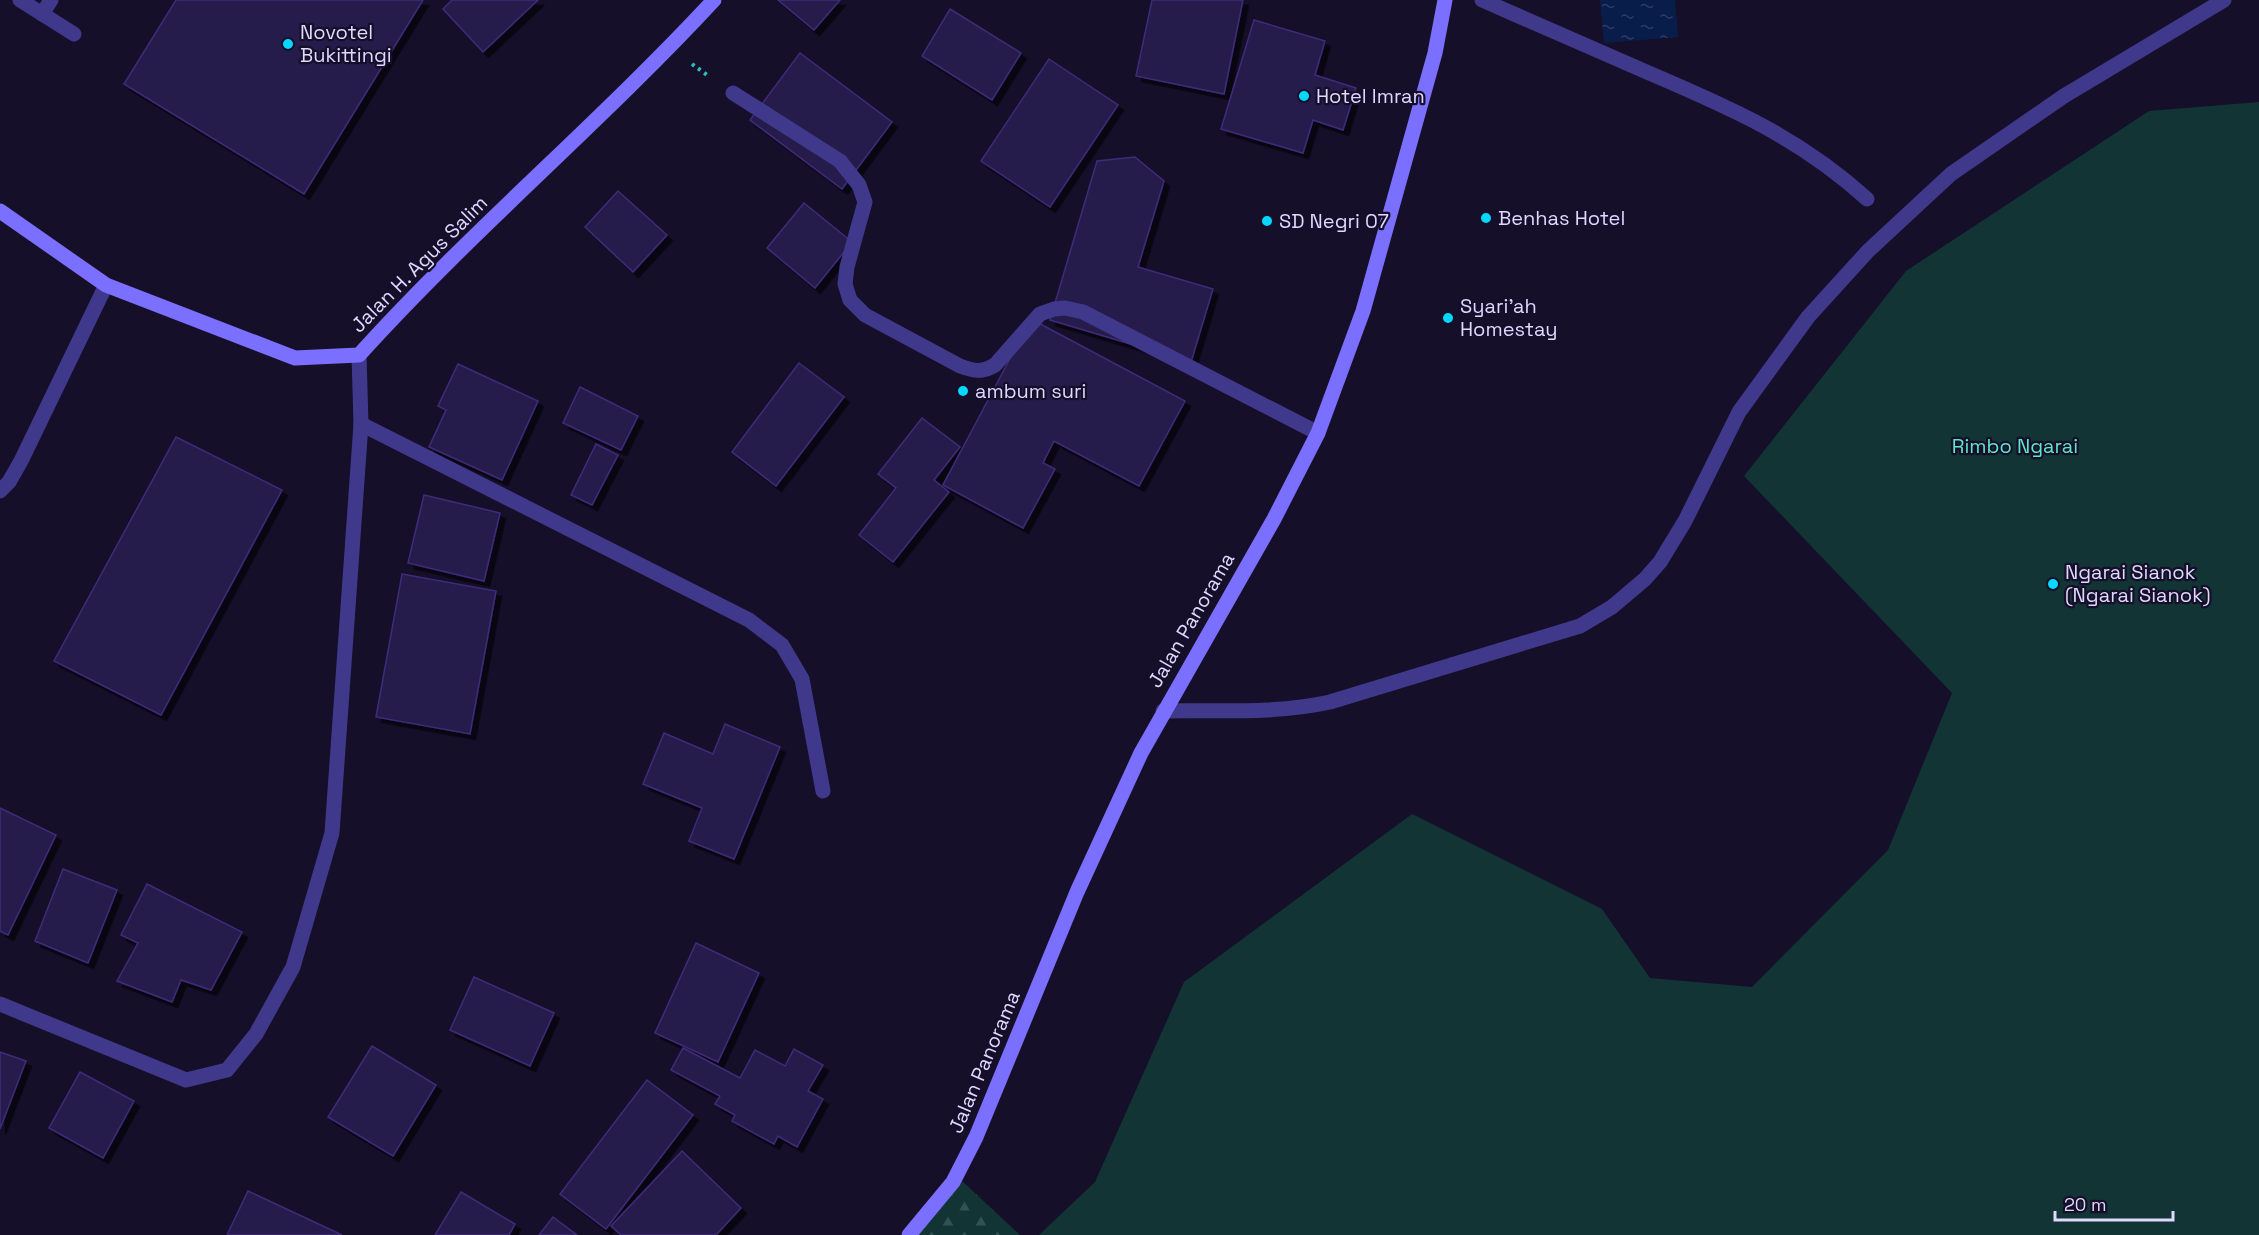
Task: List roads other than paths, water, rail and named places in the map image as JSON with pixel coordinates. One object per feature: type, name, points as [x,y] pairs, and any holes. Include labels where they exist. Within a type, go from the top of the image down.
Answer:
[{"type":"main road","name":"Jalan H. Agus Salim","points":[[0,211],[106,285],[295,358],[359,355],[401,309],[669,48],[714,0]]},
{"type":"main road","name":"Jalan Panorama","points":[[909,1235],[953,1182],[976,1137],[1077,892],[1141,753],[1274,519],[1318,433],[1363,311],[1435,53],[1445,0]]},
{"type":"street","points":[[20,0],[74,34]]},
{"type":"street","points":[[42,14],[51,0]]},
{"type":"street","points":[[1482,0],[1728,107],[1777,132],[1842,176],[1867,199]]},
{"type":"street","points":[[1163,711],[1278,709],[1330,702],[1580,626],[1612,607],[1646,579],[1660,562],[1685,521],[1739,412],[1808,317],[1868,251],[1960,167],[2064,96],[2223,0]]},
{"type":"street","points":[[733,93],[840,161],[859,185],[865,202],[847,267],[845,284],[850,300],[865,315],[960,366],[976,372],[995,365],[1040,314],[1065,308],[1083,312],[1318,433]]},
{"type":"street","points":[[0,491],[9,482],[21,461],[106,285]]},
{"type":"street","points":[[0,1004],[186,1080],[228,1071],[256,1034],[293,967],[332,832],[361,424],[359,355]]},
{"type":"street","points":[[361,424],[749,620],[782,645],[802,679],[823,791]]},
{"type":"water","points":[[1600,0],[1675,0],[1678,37],[1604,43]]},
{"type":"place","name":"Novotel Bukittingi","points":[[288,44]]},
{"type":"place","name":"Hotel Imran","points":[[1304,96]]},
{"type":"place","name":"Benhas Hotel","points":[[1486,218]]},
{"type":"place","name":"SD Negri 07","points":[[1267,221]]},
{"type":"place","name":"Syari'ah Homestay","points":[[1448,318]]},
{"type":"place","name":"ambum suri","points":[[963,391]]},
{"type":"place","name":"Ngarai Sianok (Ngarai Sianok)","points":[[2053,584]]},
{"type":"park label","name":"Rimbo Ngarai","points":[[2015,446]]}]
